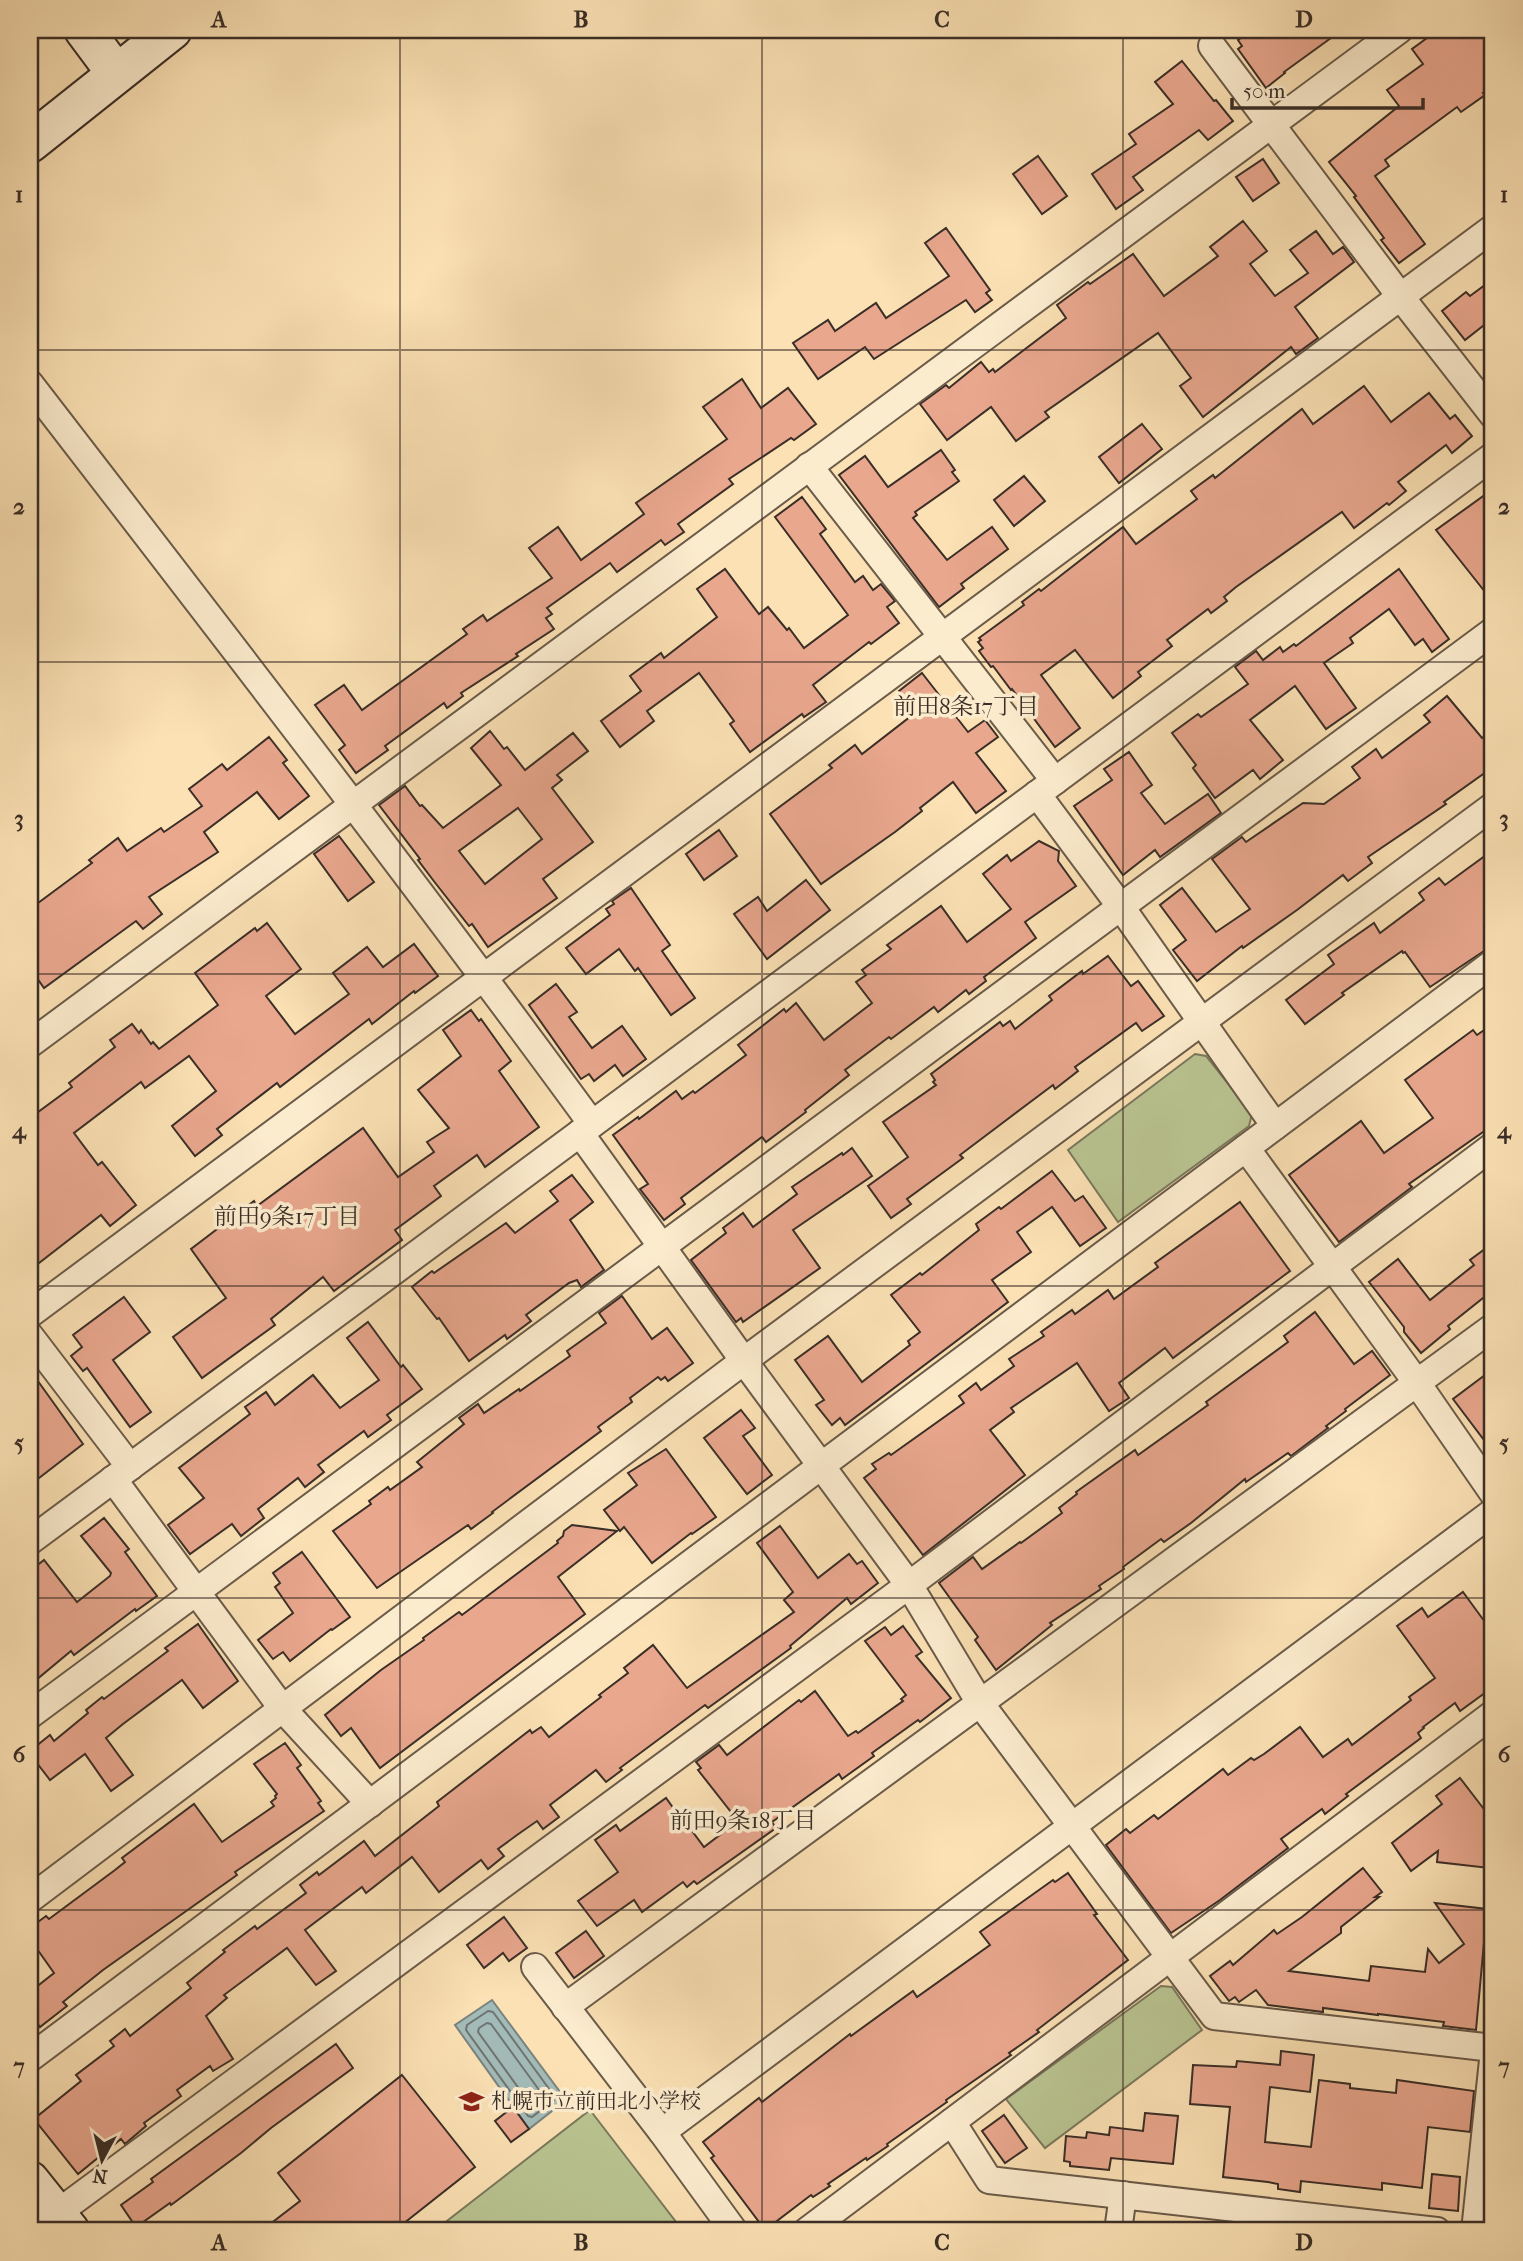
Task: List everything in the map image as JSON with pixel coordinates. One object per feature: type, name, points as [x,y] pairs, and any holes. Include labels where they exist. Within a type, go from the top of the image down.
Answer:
[{"type":"street","points":[[84,30],[116,73]]},
{"type":"street","points":[[30,143],[172,30]]},
{"type":"street","points":[[30,1044],[1399,30]]},
{"type":"street","points":[[1212,46],[1493,415]]},
{"type":"street","points":[[30,1314],[1493,228]]},
{"type":"street","points":[[30,384],[484,976],[662,1246],[909,1585],[980,1703],[1214,2016],[1493,2048]]},
{"type":"street","points":[[30,1541],[1493,456]]},
{"type":"street","points":[[810,466],[941,637],[1046,787],[1121,907],[1275,1126]]},
{"type":"street","points":[[30,1715],[1493,631]]},
{"type":"street","points":[[30,1899],[744,1361],[1493,806]]},
{"type":"street","points":[[30,2058],[1493,963]]},
{"type":"street","points":[[30,2180],[63,2222],[1493,1146]]},
{"type":"street","points":[[1246,1148],[1417,1383],[1493,1493]]},
{"type":"street","points":[[565,2007],[1493,1327]]},
{"type":"street","points":[[30,1336],[197,1592],[282,1709],[370,1804]]},
{"type":"street","points":[[662,2132],[1493,1513]]},
{"type":"street","points":[[807,2231],[1493,1714]]},
{"type":"street","points":[[535,1968],[662,2132],[734,2231]]},
{"type":"street","points":[[1475,2231],[1493,2060]]},
{"type":"street","points":[[952,2122],[989,2180],[1437,2231]]},
{"type":"street","points":[[1118,2231],[1123,2195]]},
{"type":"green space","points":[[1195,1054],[1206,1056],[1252,1114],[1249,1126],[1118,1222],[1068,1150]]},
{"type":"green space","points":[[1161,1986],[1172,1987],[1202,2030],[1045,2148],[1006,2099]]},
{"type":"green space","points":[[590,2110],[683,2231],[434,2231]]},
{"type":"water","points":[[492,2000],[566,2100],[529,2129],[455,2025]]},
{"type":"building","points":[[1252,30],[1342,30],[1266,88],[1238,49],[1242,46],[1238,40]]},
{"type":"building","points":[[1438,30],[1488,30],[1493,37],[1493,86],[1461,112],[1457,107],[1385,160],[1389,166],[1375,176],[1425,244],[1399,263],[1381,240],[1384,238],[1354,197],[1356,196],[1329,162],[1399,106],[1387,90],[1423,64],[1412,49]]},
{"type":"building","points":[[1182,61],[1233,121],[1208,140],[1199,130],[1133,177],[1143,190],[1116,209],[1092,174],[1136,144],[1129,134],[1173,104],[1155,82]]},
{"type":"building","points":[[1038,156],[1067,196],[1042,214],[1013,174]]},
{"type":"building","points":[[1263,159],[1279,183],[1253,201],[1236,177]]},
{"type":"building","points":[[1243,221],[1267,251],[1250,264],[1275,296],[1308,273],[1290,250],[1316,231],[1333,254],[1343,247],[1354,262],[1295,307],[1318,338],[1296,354],[1291,347],[1203,417],[1180,386],[1191,378],[1158,333],[1045,412],[1049,417],[1016,441],[991,407],[947,440],[920,404],[946,385],[949,388],[981,362],[989,372],[993,369],[995,372],[1066,318],[1057,305],[1133,254],[1164,296],[1218,256],[1210,247]]},
{"type":"building","points":[[946,228],[990,290],[986,293],[992,300],[975,312],[966,300],[874,359],[865,347],[818,379],[793,343],[828,320],[835,331],[876,303],[886,318],[949,276],[925,243]]},
{"type":"building","points":[[1493,279],[1493,318],[1465,340],[1442,311],[1466,292],[1470,296]]},
{"type":"building","points":[[742,379],[761,408],[788,388],[816,424],[729,479],[733,484],[678,524],[684,532],[665,545],[661,540],[617,572],[610,563],[547,608],[552,614],[546,618],[554,629],[461,693],[463,696],[447,708],[444,703],[385,746],[388,750],[356,773],[339,750],[345,745],[315,705],[344,685],[362,710],[467,634],[463,629],[483,615],[487,621],[552,578],[529,548],[558,527],[581,560],[644,514],[636,503],[727,439],[703,407]]},
{"type":"building","points":[[1364,386],[1391,422],[1429,393],[1450,419],[1455,415],[1472,436],[1452,453],[1446,445],[1398,482],[1406,491],[1354,528],[1342,512],[1236,587],[1224,597],[1227,601],[1211,613],[1208,609],[1167,640],[1172,646],[1138,672],[1141,676],[1113,698],[1075,650],[1041,675],[1080,728],[1055,747],[1012,689],[979,651],[983,648],[978,642],[981,640],[979,638],[1024,605],[1022,602],[1039,589],[1041,591],[1123,527],[1136,544],[1197,499],[1191,491],[1213,475],[1215,478],[1302,409],[1313,424]]},
{"type":"building","points":[[1142,424],[1162,449],[1119,483],[1099,457]]},
{"type":"building","points":[[941,450],[959,481],[915,512],[917,515],[913,518],[947,560],[992,527],[1008,549],[961,584],[964,588],[939,607],[839,475],[865,456],[888,487]]},
{"type":"building","points":[[1024,476],[1045,501],[1014,526],[994,500]]},
{"type":"building","points":[[1493,489],[1493,602],[1436,530]]},
{"type":"building","points":[[802,497],[826,529],[820,534],[855,582],[863,576],[873,590],[881,584],[895,601],[887,607],[899,623],[871,644],[869,642],[813,685],[826,702],[804,717],[802,714],[750,752],[730,724],[734,721],[699,673],[647,711],[654,721],[620,747],[601,721],[641,691],[630,676],[661,653],[664,658],[717,617],[697,589],[725,569],[759,614],[768,607],[804,648],[848,615],[775,517]]},
{"type":"building","points":[[1399,569],[1449,639],[1432,652],[1423,639],[1415,645],[1389,609],[1350,638],[1353,643],[1324,663],[1356,708],[1326,729],[1295,686],[1250,720],[1283,760],[1260,779],[1253,770],[1215,798],[1193,768],[1196,765],[1172,733],[1198,714],[1201,717],[1248,684],[1235,667],[1256,651],[1263,660],[1280,647],[1283,652],[1294,644],[1296,646]]},
{"type":"building","points":[[922,673],[968,732],[985,720],[998,737],[976,753],[1006,791],[976,813],[953,782],[895,832],[821,884],[770,814],[832,768],[829,765],[855,745],[862,754],[911,716],[905,709],[910,705],[899,691]]},
{"type":"building","points":[[1447,696],[1482,738],[1493,730],[1493,767],[1444,802],[1446,804],[1368,857],[1372,863],[1348,881],[1343,875],[1197,981],[1173,950],[1186,940],[1160,905],[1182,888],[1216,932],[1250,909],[1212,859],[1242,837],[1246,842],[1303,803],[1324,804],[1360,778],[1352,767],[1376,749],[1382,758],[1430,722],[1424,715]]},
{"type":"building","points":[[490,731],[525,770],[573,733],[588,751],[557,775],[562,780],[552,788],[593,842],[543,879],[557,898],[488,947],[472,924],[469,926],[433,880],[379,805],[405,786],[420,806],[422,805],[443,828],[501,785],[471,748]],"holes":[[[518,808],[542,839],[485,884],[459,851]]]},
{"type":"building","points":[[269,737],[287,760],[283,763],[309,796],[279,819],[257,792],[204,832],[218,852],[149,897],[162,914],[143,929],[136,921],[44,988],[30,968],[30,909],[92,863],[89,860],[118,838],[127,851],[161,828],[164,832],[202,806],[189,789],[222,764],[227,770]]},
{"type":"building","points":[[1129,752],[1152,785],[1141,793],[1165,824],[1208,794],[1221,813],[1160,857],[1155,850],[1123,875],[1074,806],[1112,780],[1104,769]]},
{"type":"building","points":[[719,830],[737,856],[704,880],[686,854]]},
{"type":"building","points":[[339,836],[374,882],[348,901],[314,854]]},
{"type":"building","points":[[1039,841],[1059,851],[1058,861],[1076,886],[1025,922],[1036,938],[984,977],[986,981],[969,994],[966,990],[938,1012],[934,1007],[845,1070],[849,1075],[805,1110],[806,1112],[766,1142],[762,1137],[681,1198],[685,1204],[664,1220],[640,1189],[648,1184],[613,1135],[676,1091],[682,1099],[693,1091],[695,1093],[746,1055],[738,1045],[784,1009],[786,1012],[796,1003],[824,1040],[872,1003],[856,982],[866,975],[862,970],[891,949],[887,945],[941,906],[967,942],[1011,909],[983,874],[1007,855],[1011,861]]},
{"type":"building","points":[[1493,850],[1493,945],[1430,987],[1402,951],[1342,993],[1344,995],[1305,1024],[1286,1000],[1334,964],[1328,955],[1374,923],[1380,933],[1424,900],[1419,893],[1439,878],[1445,885]]},
{"type":"building","points":[[806,880],[830,910],[767,959],[734,914],[758,897],[767,911]]},
{"type":"building","points":[[631,888],[670,945],[662,951],[695,998],[671,1015],[638,968],[635,971],[619,949],[586,974],[566,948],[610,915],[606,909],[614,904],[612,901]]},
{"type":"building","points":[[267,923],[301,969],[266,996],[295,1034],[349,994],[333,973],[367,947],[383,967],[414,944],[438,976],[372,1024],[369,1019],[280,1087],[277,1083],[217,1129],[222,1135],[195,1156],[172,1126],[216,1091],[189,1056],[145,1088],[141,1082],[74,1133],[98,1165],[102,1162],[136,1205],[110,1226],[101,1215],[30,1270],[30,1118],[72,1087],[69,1083],[115,1047],[110,1040],[132,1024],[159,1049],[218,1005],[195,973],[255,928],[257,931]]},
{"type":"building","points":[[1108,956],[1131,986],[1138,981],[1164,1016],[1142,1031],[1136,1023],[1075,1067],[1078,1071],[1055,1089],[1053,1085],[960,1155],[963,1158],[907,1199],[911,1204],[891,1218],[868,1186],[908,1157],[883,1122],[936,1085],[931,1074],[1000,1022],[1003,1026],[1010,1021],[1015,1029],[1052,1000],[1049,996],[1082,971],[1083,974]]},
{"type":"building","points":[[556,984],[577,1012],[569,1017],[592,1048],[622,1026],[646,1059],[623,1076],[615,1065],[594,1081],[589,1074],[581,1079],[529,1005]]},
{"type":"building","points":[[471,1010],[479,1021],[481,1019],[511,1061],[499,1071],[539,1127],[485,1167],[477,1155],[434,1186],[441,1196],[395,1230],[402,1240],[334,1291],[323,1277],[271,1319],[275,1325],[202,1378],[173,1337],[226,1298],[191,1249],[254,1201],[257,1206],[363,1128],[398,1177],[434,1152],[427,1142],[449,1128],[418,1090],[461,1056],[443,1030]]},
{"type":"building","points":[[1493,1024],[1493,1125],[1409,1184],[1412,1187],[1339,1242],[1289,1175],[1361,1121],[1384,1153],[1433,1118],[1405,1080],[1473,1030],[1477,1035]]},
{"type":"building","points":[[852,1148],[872,1176],[793,1230],[820,1268],[743,1322],[741,1318],[736,1322],[691,1260],[726,1233],[723,1228],[743,1213],[753,1227],[797,1194],[792,1187]]},
{"type":"building","points":[[1052,1171],[1075,1201],[1083,1196],[1106,1228],[1080,1246],[1052,1207],[1017,1232],[1031,1252],[992,1280],[1008,1302],[845,1425],[840,1418],[832,1425],[816,1405],[824,1400],[795,1360],[828,1336],[862,1382],[910,1345],[908,1341],[920,1332],[891,1295],[920,1273],[922,1275],[979,1230],[976,1224]]},
{"type":"building","points":[[572,1175],[593,1202],[570,1220],[604,1270],[581,1287],[577,1280],[569,1283],[526,1315],[531,1321],[507,1339],[505,1335],[469,1361],[439,1318],[437,1319],[412,1287],[506,1223],[515,1233],[558,1201],[550,1191]]},
{"type":"building","points":[[1240,1202],[1290,1271],[1173,1358],[1165,1348],[1119,1383],[1129,1398],[1109,1411],[1077,1363],[1011,1408],[1014,1412],[990,1430],[1025,1475],[923,1555],[864,1478],[876,1469],[872,1464],[889,1453],[891,1455],[964,1403],[959,1396],[976,1383],[981,1390],[1014,1366],[1009,1359],[1044,1336],[1041,1332],[1072,1310],[1075,1314],[1108,1290],[1114,1299],[1158,1267],[1155,1263]]},
{"type":"building","points":[[1493,1243],[1493,1290],[1448,1326],[1450,1329],[1421,1353],[1369,1282],[1398,1259],[1430,1300],[1474,1265],[1470,1260]]},
{"type":"building","points":[[622,1296],[652,1339],[667,1328],[693,1363],[668,1381],[665,1377],[661,1380],[658,1377],[630,1398],[632,1402],[598,1427],[601,1431],[493,1513],[471,1529],[468,1525],[377,1588],[333,1531],[371,1504],[369,1501],[388,1487],[390,1490],[422,1467],[417,1462],[464,1424],[459,1418],[478,1404],[484,1413],[570,1356],[567,1351],[606,1323],[599,1313]]},
{"type":"building","points":[[124,1297],[150,1332],[113,1360],[151,1412],[130,1427],[87,1368],[83,1371],[71,1356],[82,1347],[73,1335]]},
{"type":"building","points":[[1315,1312],[1354,1364],[1372,1351],[1390,1375],[1345,1409],[1346,1411],[1326,1426],[1328,1428],[1291,1456],[1288,1453],[1246,1482],[1245,1479],[1191,1523],[1164,1542],[1161,1539],[1123,1567],[1124,1569],[1099,1586],[1101,1589],[1050,1623],[1052,1625],[996,1670],[975,1640],[978,1637],[939,1583],[973,1557],[982,1569],[1021,1543],[1062,1513],[1059,1508],[1077,1494],[1076,1492],[1135,1450],[1138,1455],[1208,1405],[1206,1402],[1288,1342],[1284,1336]]},
{"type":"building","points":[[368,1322],[401,1367],[403,1365],[422,1389],[387,1415],[391,1420],[368,1437],[364,1431],[318,1465],[324,1472],[305,1487],[298,1478],[258,1509],[264,1518],[241,1536],[232,1524],[190,1554],[168,1525],[204,1498],[179,1468],[250,1414],[245,1407],[266,1392],[275,1405],[313,1375],[340,1408],[379,1380],[347,1338]]},
{"type":"building","points":[[1493,1369],[1493,1452],[1453,1399]]},
{"type":"building","points":[[30,1370],[83,1444],[30,1485]]},
{"type":"building","points":[[741,1410],[755,1428],[743,1436],[772,1475],[747,1494],[704,1438]]},
{"type":"building","points":[[666,1449],[716,1517],[652,1563],[624,1527],[620,1531],[604,1510],[637,1485],[628,1473]]},
{"type":"building","points":[[104,1518],[129,1549],[125,1552],[157,1596],[136,1611],[135,1609],[74,1655],[71,1651],[30,1685],[30,1571],[44,1560],[77,1602],[111,1573],[81,1536]]},
{"type":"building","points":[[572,1525],[617,1531],[558,1577],[585,1614],[380,1768],[351,1728],[341,1736],[325,1715],[424,1640],[423,1638],[459,1612],[462,1615],[558,1543],[564,1531]]},
{"type":"building","points":[[780,1526],[818,1578],[849,1554],[857,1564],[862,1561],[878,1583],[851,1604],[847,1598],[790,1646],[791,1648],[708,1708],[705,1705],[620,1768],[622,1770],[606,1782],[596,1770],[550,1805],[559,1817],[543,1829],[537,1821],[517,1835],[498,1849],[504,1856],[488,1869],[481,1860],[439,1892],[412,1857],[366,1893],[362,1887],[305,1930],[336,1971],[316,1985],[287,1948],[224,1995],[227,1998],[206,2016],[233,2059],[213,2071],[210,2066],[177,2090],[181,2096],[144,2123],[146,2126],[125,2144],[121,2139],[78,2174],[34,2119],[81,2081],[76,2075],[114,2046],[110,2041],[125,2029],[130,2036],[191,1988],[187,1983],[225,1952],[223,1950],[306,1893],[300,1885],[317,1872],[319,1875],[364,1841],[375,1856],[439,1806],[437,1802],[530,1730],[532,1733],[541,1727],[549,1737],[601,1697],[599,1695],[628,1673],[624,1668],[653,1645],[687,1688],[794,1612],[784,1600],[793,1592],[757,1543]]},
{"type":"building","points":[[302,1552],[350,1617],[290,1661],[283,1652],[273,1659],[258,1640],[293,1613],[275,1587],[280,1583],[273,1573]]},
{"type":"building","points":[[1463,1592],[1493,1633],[1493,1687],[1460,1711],[1455,1703],[1423,1727],[1418,1733],[1421,1738],[1346,1794],[1348,1796],[1325,1814],[1322,1809],[1281,1839],[1288,1848],[1220,1900],[1171,1933],[1106,1845],[1126,1829],[1130,1833],[1154,1815],[1158,1819],[1223,1769],[1228,1775],[1251,1758],[1254,1760],[1264,1754],[1300,1727],[1323,1757],[1348,1739],[1352,1745],[1435,1678],[1397,1626],[1422,1608],[1428,1617]]},
{"type":"building","points":[[198,1624],[238,1681],[203,1708],[182,1680],[106,1738],[133,1775],[111,1791],[85,1754],[50,1780],[30,1751],[50,1735],[54,1741],[88,1713],[86,1710],[102,1697],[104,1699],[168,1651],[165,1648]]},
{"type":"building","points":[[903,1626],[922,1652],[916,1656],[951,1698],[872,1753],[874,1756],[842,1779],[839,1774],[772,1822],[776,1828],[697,1884],[694,1881],[687,1887],[683,1882],[642,1912],[634,1900],[597,1926],[578,1901],[618,1872],[595,1840],[616,1825],[620,1831],[666,1798],[704,1847],[738,1821],[698,1770],[701,1768],[696,1762],[719,1745],[727,1755],[799,1700],[801,1702],[815,1691],[848,1736],[856,1731],[858,1733],[903,1701],[901,1699],[906,1695],[865,1641],[885,1627],[891,1635]]},
{"type":"building","points":[[285,1743],[301,1765],[297,1768],[321,1801],[318,1803],[324,1811],[235,1872],[237,1875],[103,1970],[63,2002],[67,2006],[40,2027],[30,2013],[30,1992],[54,1973],[30,1939],[30,1928],[46,1916],[49,1919],[115,1870],[125,1862],[122,1858],[194,1804],[222,1842],[274,1806],[271,1802],[277,1794],[254,1764]]},
{"type":"building","points":[[1460,1778],[1493,1821],[1489,1868],[1437,1862],[1438,1851],[1411,1871],[1392,1843],[1442,1804],[1436,1796]]},
{"type":"building","points":[[1363,1868],[1382,1892],[1375,1897],[1379,1897],[1341,1927],[1341,1933],[1289,1971],[1369,1981],[1371,1966],[1425,1972],[1428,1949],[1439,1963],[1464,1944],[1435,1903],[1487,1909],[1476,2030],[1443,2026],[1444,2022],[1378,2014],[1323,2008],[1323,2012],[1268,2005],[1256,1990],[1239,2002],[1235,1997],[1229,2001],[1210,1976],[1230,1961],[1233,1965],[1274,1930],[1277,1934],[1302,1917]]},
{"type":"building","points":[[1068,1873],[1097,1914],[1094,1915],[1128,1960],[1037,2030],[1039,2032],[1009,2053],[1011,2055],[946,2100],[947,2102],[887,2144],[888,2146],[867,2160],[866,2158],[813,2197],[811,2195],[765,2230],[711,2158],[714,2156],[703,2142],[759,2098],[762,2102],[850,2034],[851,2036],[913,1991],[917,1997],[990,1945],[980,1932],[1053,1880],[1055,1882]]},
{"type":"building","points":[[504,1917],[527,1948],[509,1961],[503,1953],[484,1968],[467,1945]]},
{"type":"building","points":[[586,1931],[604,1956],[574,1978],[556,1953]]},
{"type":"building","points":[[336,2044],[353,2068],[171,2205],[170,2203],[136,2227],[121,2205],[153,2182],[151,2179]]},
{"type":"building","points":[[1281,2051],[1314,2055],[1310,2092],[1270,2087],[1265,2142],[1311,2147],[1319,2080],[1350,2084],[1350,2088],[1396,2093],[1397,2080],[1474,2091],[1470,2132],[1428,2127],[1422,2188],[1382,2183],[1382,2190],[1301,2181],[1300,2192],[1278,2189],[1278,2184],[1268,2182],[1223,2177],[1230,2107],[1190,2104],[1193,2065],[1236,2067],[1237,2061],[1280,2065]]},
{"type":"building","points":[[402,2075],[475,2167],[394,2231],[261,2231],[300,2201],[278,2173]]},
{"type":"building","points":[[513,2107],[529,2129],[511,2142],[495,2121]]},
{"type":"building","points":[[1145,2113],[1178,2116],[1173,2164],[1111,2158],[1109,2170],[1070,2166],[1070,2162],[1064,2161],[1066,2136],[1086,2138],[1087,2132],[1109,2135],[1110,2127],[1143,2131]]},
{"type":"building","points":[[1004,2115],[1027,2148],[1005,2163],[982,2131]]},
{"type":"building","points":[[1432,2174],[1460,2177],[1458,2211],[1429,2208]]},
{"type":"place","name":"札幌市立前田北小学校","points":[[471,2101]]},
{"type":"district","name":"前田8条17丁目","points":[[966,706]]},
{"type":"district","name":"前田9条17丁目","points":[[287,1216]]},
{"type":"district","name":"前田9条18丁目","points":[[743,1820]]}]
